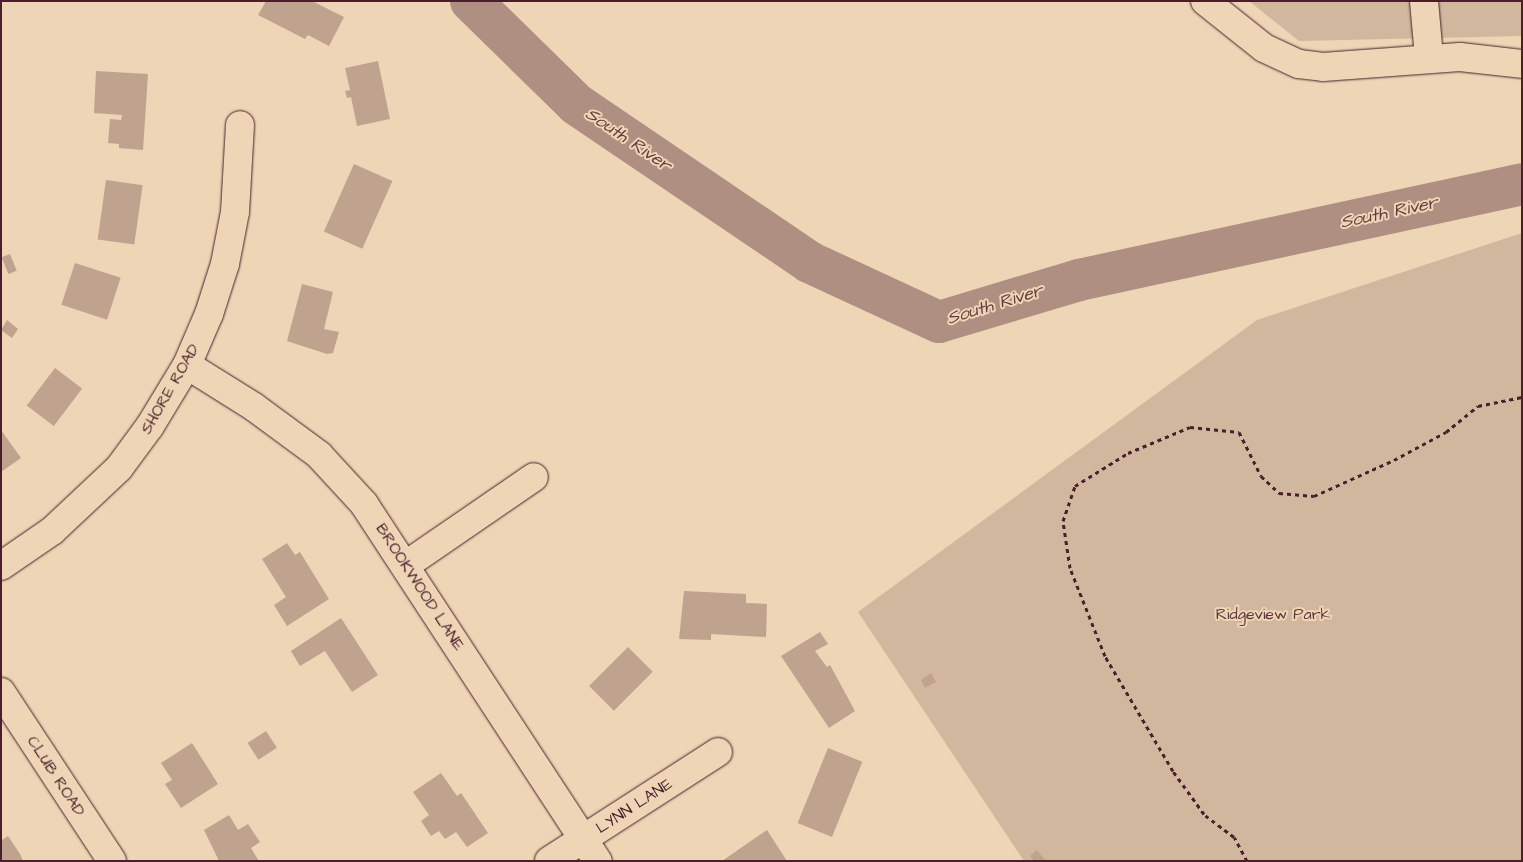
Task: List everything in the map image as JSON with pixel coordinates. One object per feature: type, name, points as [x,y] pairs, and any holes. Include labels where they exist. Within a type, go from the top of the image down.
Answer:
[{"type":"street","points":[[1205,1],[1264,48],[1299,64],[1323,67],[1429,57],[1460,57],[1522,64]]},
{"type":"street","points":[[1424,1],[1429,57]]},
{"type":"street","name":"SHORE ROAD","points":[[1,566],[52,532],[119,468],[150,426],[187,365],[209,314],[225,264],[235,212],[240,125]]},
{"type":"street","name":"BROOKWOOD LANE","points":[[187,365],[254,407],[319,455],[364,504],[406,565],[598,861]]},
{"type":"street","points":[[406,565],[534,477]]},
{"type":"street","name":"CLUB ROAD","points":[[1,692],[112,861]]},
{"type":"street","name":"LYNN LANE","points":[[549,861],[718,752]]},
{"type":"path","points":[[1247,861],[1234,837],[1204,814],[1173,771],[1105,656],[1070,568],[1063,521],[1075,486],[1128,453],[1190,427],[1239,432],[1261,476],[1279,492],[1314,496],[1394,460],[1446,432],[1478,406],[1522,397]]},
{"type":"green space","points":[[1249,1],[1522,1],[1522,36],[1299,41]]},
{"type":"green space","name":"Ridgeview Park","points":[[1522,233],[1522,861],[1024,861],[858,612],[1257,320]]},
{"type":"building","points":[[266,1],[312,1],[344,17],[329,46],[308,35],[305,39],[258,15]]},
{"type":"building","points":[[378,61],[390,119],[357,126],[351,97],[347,98],[345,91],[350,90],[345,68]]},
{"type":"building","points":[[96,71],[148,74],[143,150],[119,148],[119,144],[108,143],[110,119],[121,120],[122,115],[94,113]]},
{"type":"building","points":[[354,164],[392,181],[362,249],[324,232]]},
{"type":"building","points":[[106,180],[143,185],[134,245],[98,239]]},
{"type":"building","points":[[10,254],[17,271],[8,274],[2,257]]},
{"type":"building","points":[[75,263],[121,278],[107,320],[61,305]]},
{"type":"building","points":[[302,284],[333,292],[324,329],[339,332],[333,353],[327,354],[287,341]]},
{"type":"building","points":[[7,320],[18,329],[12,338],[1,330]]},
{"type":"building","points":[[55,368],[82,388],[54,426],[27,406]]},
{"type":"building","points":[[1,430],[21,458],[1,472]]},
{"type":"building","points":[[287,543],[295,555],[300,552],[329,599],[287,626],[274,605],[286,597],[262,559]]},
{"type":"building","points":[[684,591],[746,594],[746,603],[767,604],[766,637],[711,634],[711,640],[679,639]]},
{"type":"building","points":[[341,618],[378,675],[352,692],[325,651],[300,666],[291,651]]},
{"type":"building","points":[[820,632],[828,644],[815,651],[827,667],[830,665],[855,711],[829,728],[781,656]]},
{"type":"building","points":[[628,647],[653,672],[614,711],[589,686]]},
{"type":"building","points":[[931,673],[936,682],[925,688],[921,680]]},
{"type":"building","points":[[266,731],[277,748],[258,760],[248,743]]},
{"type":"building","points":[[192,743],[218,784],[181,808],[165,784],[172,780],[161,763]]},
{"type":"building","points":[[828,748],[862,762],[832,837],[798,823]]},
{"type":"building","points":[[441,773],[457,796],[461,793],[488,833],[467,847],[456,832],[445,839],[439,831],[431,836],[421,821],[429,815],[413,792]]},
{"type":"building","points":[[229,815],[238,830],[248,824],[260,842],[251,848],[259,861],[219,861],[204,830]]},
{"type":"building","points":[[767,830],[787,861],[722,861]]},
{"type":"building","points":[[8,836],[23,861],[1,861],[1,841]]},
{"type":"building","points":[[1037,850],[1046,861],[1034,861],[1030,856]]},
{"type":"waterway","name":"South River","points":[[471,1],[576,104],[809,262],[939,322],[1079,280],[1522,184]]}]
